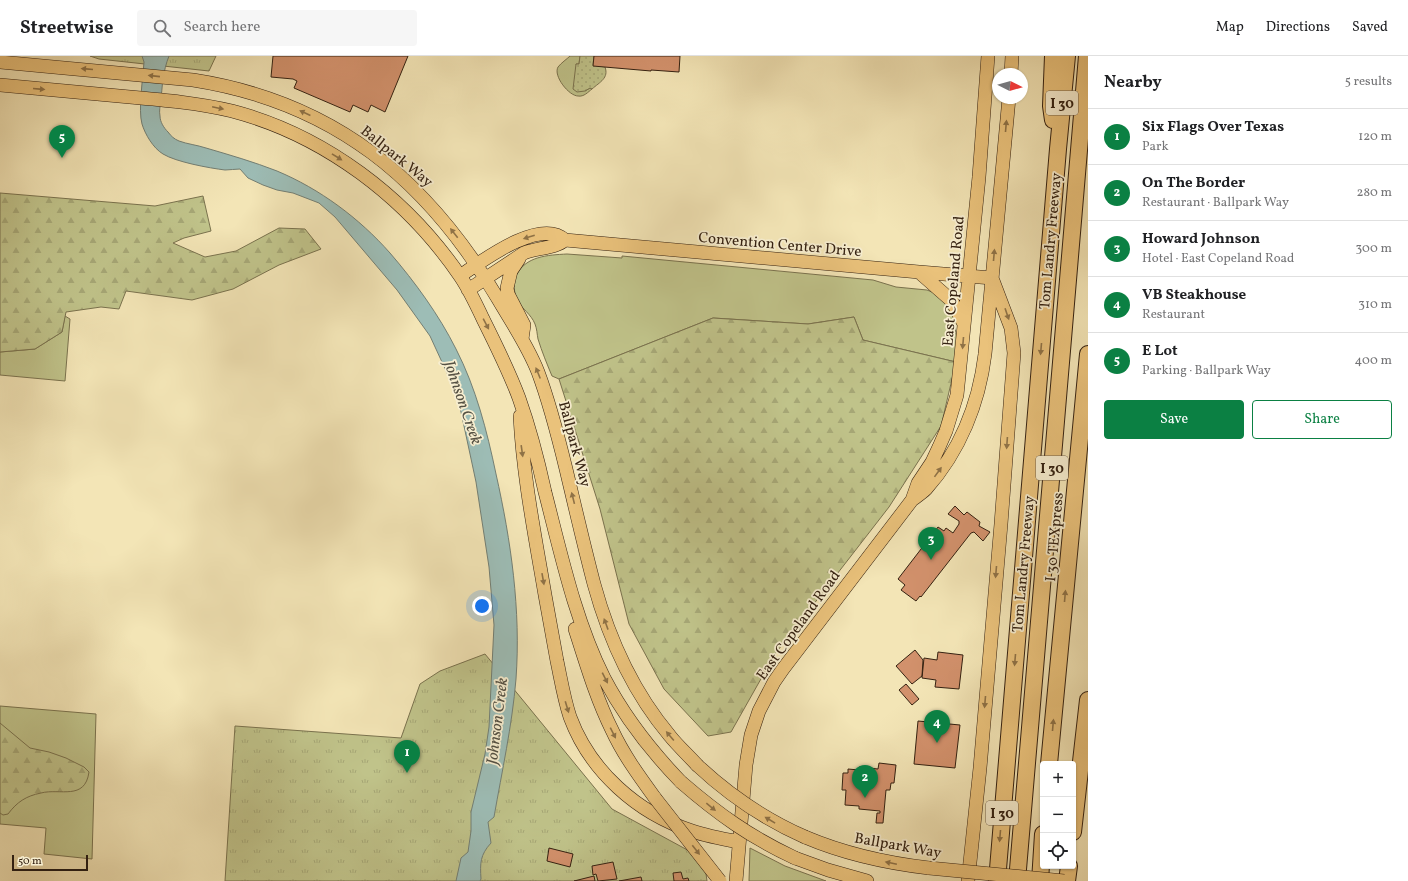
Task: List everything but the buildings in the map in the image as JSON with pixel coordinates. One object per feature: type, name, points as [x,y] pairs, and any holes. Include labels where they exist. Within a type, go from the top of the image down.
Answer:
[{"type":"highway","points":[[1054,56],[1051,106],[1058,149]]},
{"type":"highway","name":"Tom Landry Freeway","points":[[997,881],[1067,56]]},
{"type":"highway","name":"I 30","points":[[1017,881],[1087,56]]},
{"type":"highway","name":"I 30 TEXpress","points":[[1027,881],[1040,697],[1087,164]]},
{"type":"highway","name":"I 30 TEXpress","points":[[1049,761],[1088,354]]},
{"type":"highway","points":[[1075,489],[1088,431]]},
{"type":"highway","points":[[1076,806],[1088,700]]},
{"type":"highway","points":[[988,881],[999,856]]},
{"type":"highway","points":[[1040,881],[1041,869]]},
{"type":"highway","points":[[1068,881],[1069,869]]},
{"type":"main road","name":"East Copeland Road","points":[[736,881],[748,749],[754,724],[766,697],[783,670],[912,500],[918,484],[932,462],[951,417],[959,383],[988,56]]},
{"type":"main road","points":[[1011,68],[1012,56]]},
{"type":"main road","name":"Ballpark Way","points":[[0,62],[125,73],[222,85],[288,105],[356,141],[386,163],[439,214],[477,265],[522,339],[538,372],[548,402],[595,590],[614,644],[636,686],[656,718],[670,736],[697,765],[716,783],[749,807],[774,822],[830,848],[861,857],[898,865],[1064,881]]},
{"type":"main road","points":[[0,85],[179,102],[205,105],[232,111],[276,126],[318,146],[350,165],[371,181],[417,223],[460,276],[503,358],[519,398],[531,436],[556,536],[581,624],[604,678],[639,733],[681,782],[740,829],[795,858],[828,870],[868,881]]},
{"type":"main road","name":"East Copeland Road","points":[[912,500],[926,490],[945,463],[963,433],[979,392],[983,373],[1007,104]]},
{"type":"main road","points":[[371,181],[386,163]]},
{"type":"main road","name":"Convention Center Drive","points":[[460,276],[507,246],[526,237],[551,233],[561,236],[565,240],[992,278]]},
{"type":"main road","name":"Convention Center Drive","points":[[468,290],[524,253],[560,244],[565,240]]},
{"type":"main road","points":[[522,339],[524,325],[508,294],[507,288],[509,276],[513,266],[524,253]]},
{"type":"main road","points":[[919,272],[952,301],[964,324]]},
{"type":"main road","points":[[968,881],[980,768],[1014,353],[1011,328],[992,278]]},
{"type":"main road","points":[[519,398],[521,445],[538,557],[563,692],[570,716],[580,738],[592,759],[606,775],[628,796],[651,813],[690,830],[739,842]]},
{"type":"main road","points":[[556,536],[565,596],[594,688],[609,724],[620,746],[655,798],[720,881]]},
{"type":"green space","points":[[90,56],[216,56],[209,71],[99,59]]},
{"type":"green space","points":[[570,56],[580,56],[579,64],[576,64],[585,91],[590,88],[592,89],[582,96],[570,93],[563,85],[558,75],[558,67]]},
{"type":"green space","points":[[580,56],[594,56],[593,65],[605,67],[606,74],[603,80],[592,89],[590,88],[585,91],[577,92],[573,89],[576,64],[579,64]]},
{"type":"green space","points":[[0,193],[155,206],[203,196],[211,231],[184,238],[173,243],[205,257],[236,251],[279,228],[305,229],[321,249],[279,265],[233,289],[192,300],[126,291],[119,309],[101,307],[66,312],[62,332],[35,349],[0,352]]},
{"type":"green space","points":[[567,254],[622,258],[622,256],[873,280],[896,287],[927,290],[944,297],[953,315],[957,340],[956,362],[863,340],[854,317],[808,324],[713,318],[559,379],[552,376],[538,339],[535,324],[517,300],[514,285],[516,276],[525,264],[545,256]]},
{"type":"green space","points":[[65,316],[70,319],[65,381],[0,375],[0,352],[35,349],[62,332]]},
{"type":"green space","points":[[854,317],[863,340],[956,362],[941,426],[889,507],[775,654],[731,732],[708,736],[664,689],[629,624],[600,509],[559,379],[713,318],[808,324]]},
{"type":"green space","points":[[485,654],[612,809],[704,859],[707,881],[225,881],[235,726],[401,738],[420,684],[440,671]]},
{"type":"green space","points":[[0,706],[96,714],[92,859],[44,854],[46,828],[0,824]]},
{"type":"green space","points":[[0,723],[30,748],[49,752],[84,767],[89,772],[87,781],[82,787],[71,792],[48,792],[36,794],[22,800],[8,814],[3,815],[0,813]]},
{"type":"green space","points":[[750,848],[785,866],[826,881],[749,881]]},
{"type":"water","name":"Johnson Creek","points":[[142,56],[169,56],[163,79],[160,112],[162,125],[171,136],[182,142],[233,156],[293,178],[308,186],[352,216],[390,253],[417,287],[449,336],[463,364],[475,394],[493,458],[514,576],[517,627],[516,679],[512,714],[494,817],[488,822],[491,843],[483,855],[480,881],[456,881],[461,858],[468,852],[471,831],[471,812],[485,754],[489,727],[494,625],[489,567],[476,482],[461,412],[453,386],[430,336],[397,290],[335,217],[319,203],[293,193],[277,190],[263,185],[248,178],[240,169],[225,170],[210,168],[176,160],[163,154],[156,148],[145,132],[141,118],[144,62]]},
{"type":"place","name":"E Lot","points":[[62,158]]},
{"type":"place","name":"Howard Johnson","points":[[931,560]]},
{"type":"place","name":"VB Steakhouse","points":[[937,743]]},
{"type":"place","name":"Six Flags Over Texas","points":[[407,773]]},
{"type":"place","name":"On The Border","points":[[865,798]]}]
